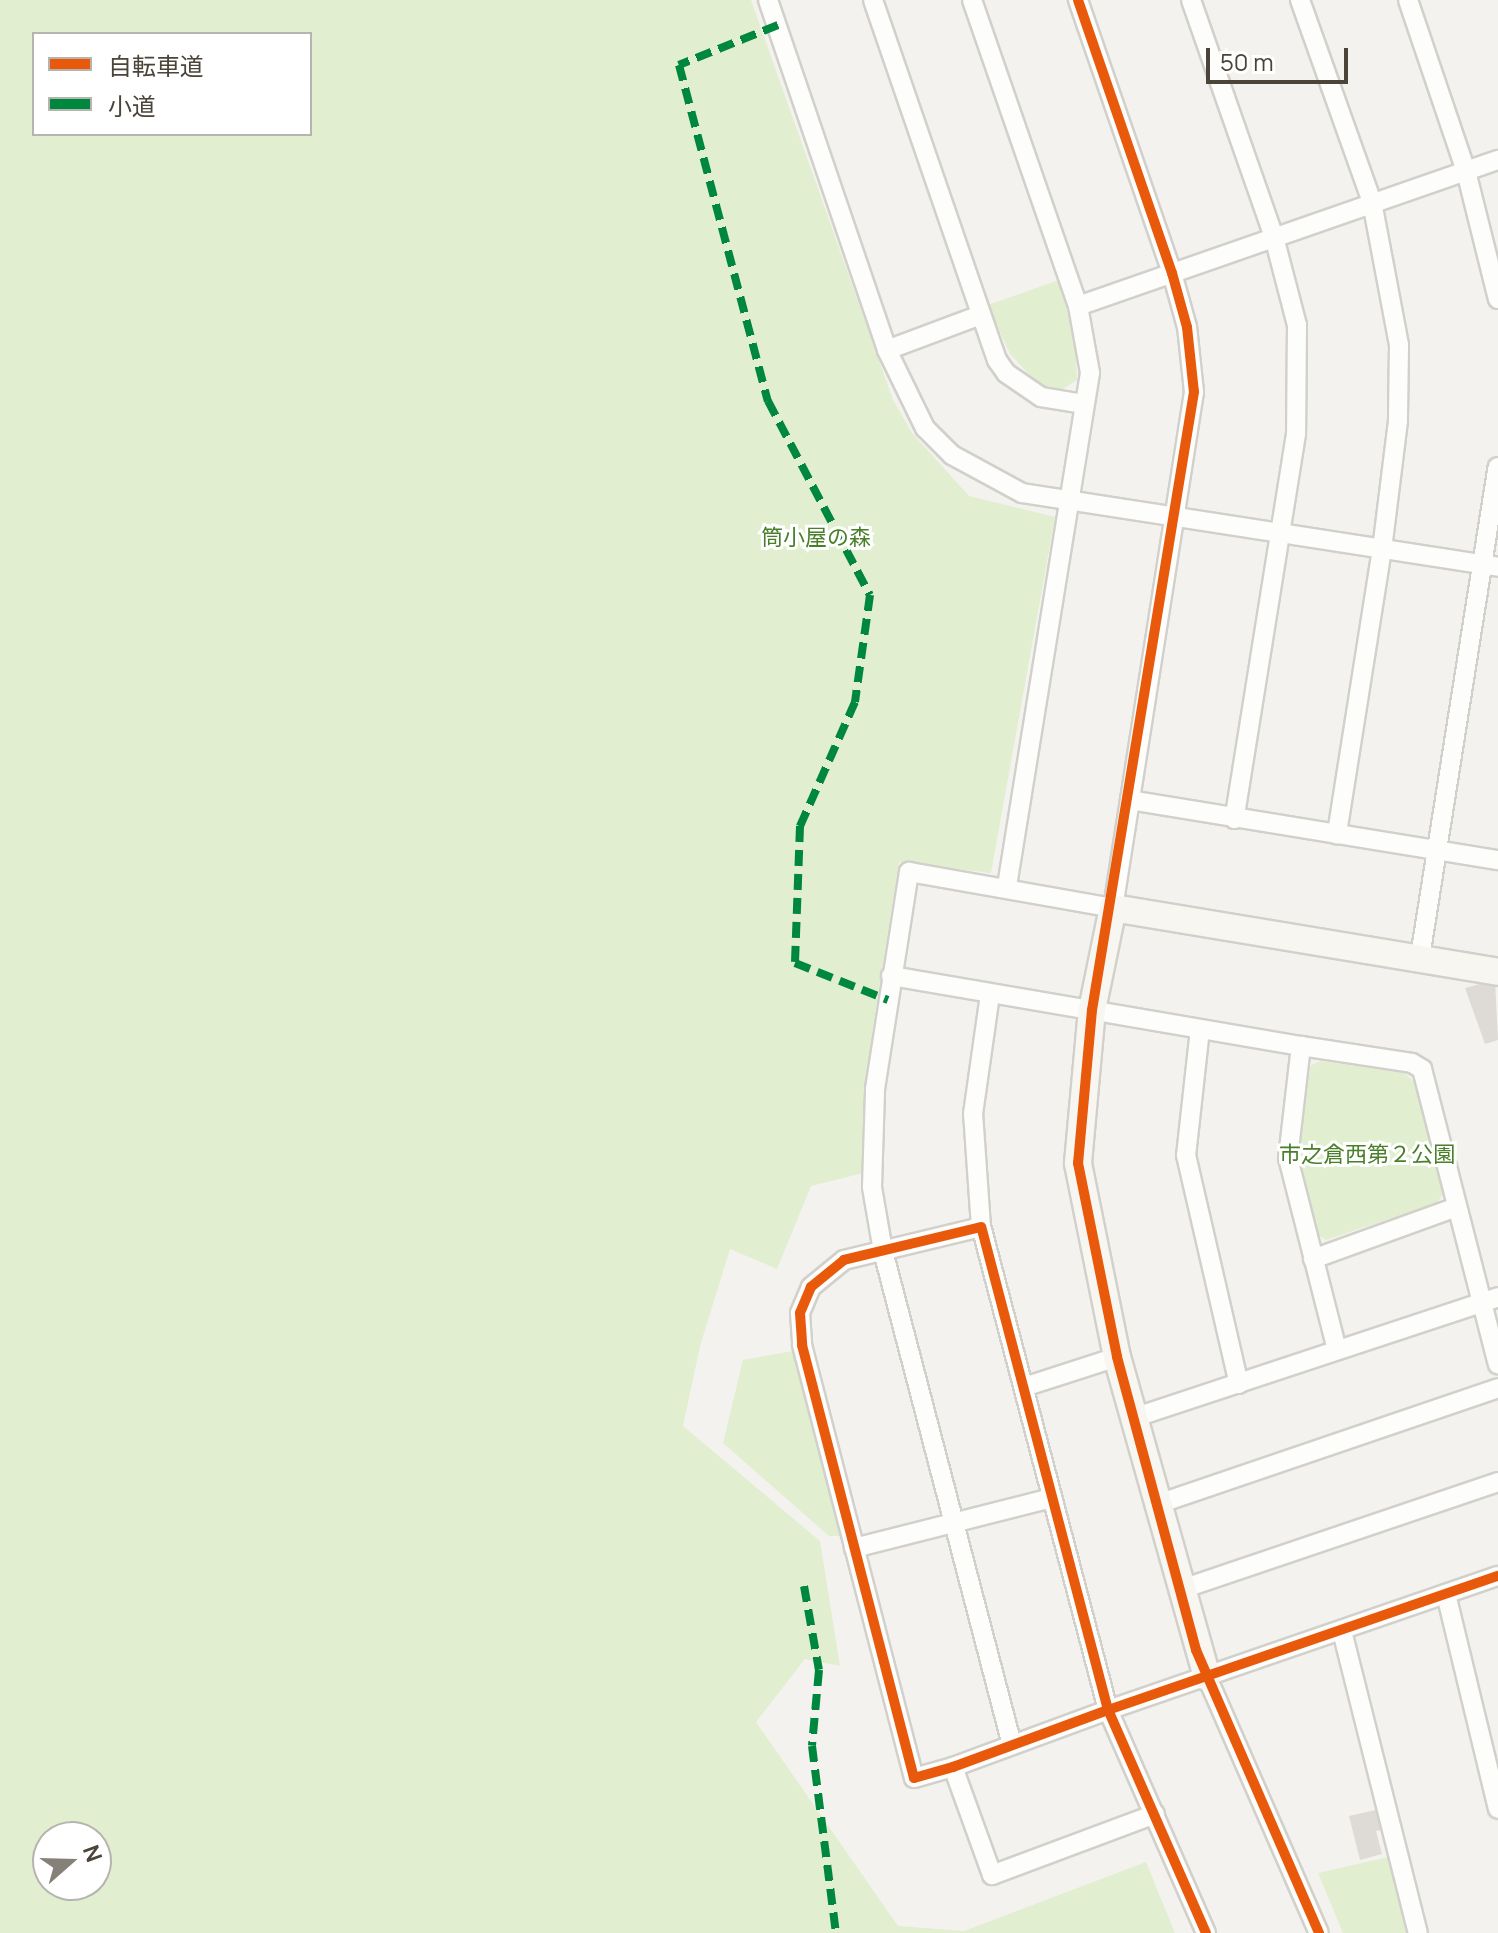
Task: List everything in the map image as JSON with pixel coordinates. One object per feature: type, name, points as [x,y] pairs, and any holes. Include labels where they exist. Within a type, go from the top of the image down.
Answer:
[{"type":"street","points":[[768,0],[887,350],[925,428],[952,455],[1022,493],[1491,566]]},
{"type":"street","points":[[873,0],[978,316],[997,360],[1022,386],[1041,397],[1084,404]]},
{"type":"street","points":[[972,0],[1078,306],[1090,373],[1067,499],[1007,886]]},
{"type":"street","points":[[1078,0],[1172,273],[1187,327],[1194,392],[1113,908],[1092,1010],[1078,1163],[1117,1357],[1136,1417],[1179,1590],[1207,1677],[1319,1933]]},
{"type":"street","points":[[1191,0],[1274,237],[1297,325],[1299,374],[1296,434],[1234,819]]},
{"type":"street","points":[[1300,0],[1372,202],[1399,345],[1398,421],[1382,549],[1337,834]]},
{"type":"street","points":[[1408,0],[1466,171],[1498,299]]},
{"type":"street","points":[[1078,306],[1498,160]]},
{"type":"street","points":[[887,350],[978,316]]},
{"type":"street","points":[[1420,957],[1435,851],[1491,566],[1498,467]]},
{"type":"street","points":[[1130,800],[1498,860]]},
{"type":"street","points":[[1012,1745],[883,1251],[872,1187],[873,1129],[891,976],[909,872],[1007,886],[1113,908],[1498,972]]},
{"type":"street","points":[[891,976],[990,995],[1412,1063],[1422,1069],[1457,1207],[1490,1300],[1498,1364]]},
{"type":"street","points":[[990,995],[973,1114],[981,1227],[1108,1710],[1206,1933]]},
{"type":"street","points":[[1200,1029],[1186,1155],[1239,1384]]},
{"type":"street","points":[[1301,1046],[1288,1158],[1337,1350]]},
{"type":"street","points":[[1313,1259],[1457,1207]]},
{"type":"street","points":[[981,1227],[844,1260],[825,1272],[800,1313],[802,1345],[914,1778],[1498,1576]]},
{"type":"street","points":[[1136,1417],[1490,1300]]},
{"type":"street","points":[[1024,1387],[1117,1357]]},
{"type":"street","points":[[1158,1504],[1498,1388]]},
{"type":"street","points":[[1179,1590],[1498,1482]]},
{"type":"street","points":[[854,1548],[1051,1498]]},
{"type":"street","points":[[1446,1594],[1498,1809]]},
{"type":"street","points":[[1342,1631],[1418,1933]]},
{"type":"street","points":[[953,1767],[992,1875],[1155,1814]]},
{"type":"green space","name":"筒小屋の森","points":[[0,0],[751,0],[893,400],[912,433],[969,496],[1055,517],[991,873],[899,862],[872,1033],[863,1173],[811,1186],[777,1269],[730,1249],[700,1346],[683,1426],[820,1541],[840,1666],[805,1659],[756,1722],[898,1926],[964,1931],[1146,1862],[1175,1933],[0,1933]]},
{"type":"green space","points":[[1059,280],[1075,342],[1077,380],[1061,390],[1039,385],[1010,354],[988,305]]},
{"type":"green space","name":"市之倉西第２公園","points":[[1321,1061],[1405,1073],[1419,1087],[1446,1190],[1437,1203],[1326,1240],[1316,1234],[1297,1147],[1311,1065]]},
{"type":"green space","points":[[793,1351],[840,1536],[829,1536],[723,1443],[743,1360]]},
{"type":"green space","points":[[1388,1857],[1407,1933],[1343,1933],[1318,1873]]},
{"type":"building","points":[[1495,980],[1498,1040],[1485,1044],[1465,988]]},
{"type":"building","points":[[1380,1809],[1385,1829],[1376,1831],[1382,1854],[1360,1860],[1349,1816]]},
{"type":"marked path","points":[[778,25],[679,65],[768,401],[870,595],[855,702],[800,826],[795,963],[888,1000]]},
{"type":"marked path","points":[[804,1586],[819,1670],[812,1746],[836,1933]]},
{"type":"cycle path","points":[[1078,0],[1172,273],[1187,327],[1194,392],[1092,1010],[1078,1163],[1117,1357],[1196,1650],[1319,1933]]},
{"type":"cycle path","points":[[1206,1933],[1108,1710],[981,1227],[844,1260],[811,1287],[800,1313],[802,1345],[914,1778],[953,1767],[1108,1710],[1498,1576]]}]
